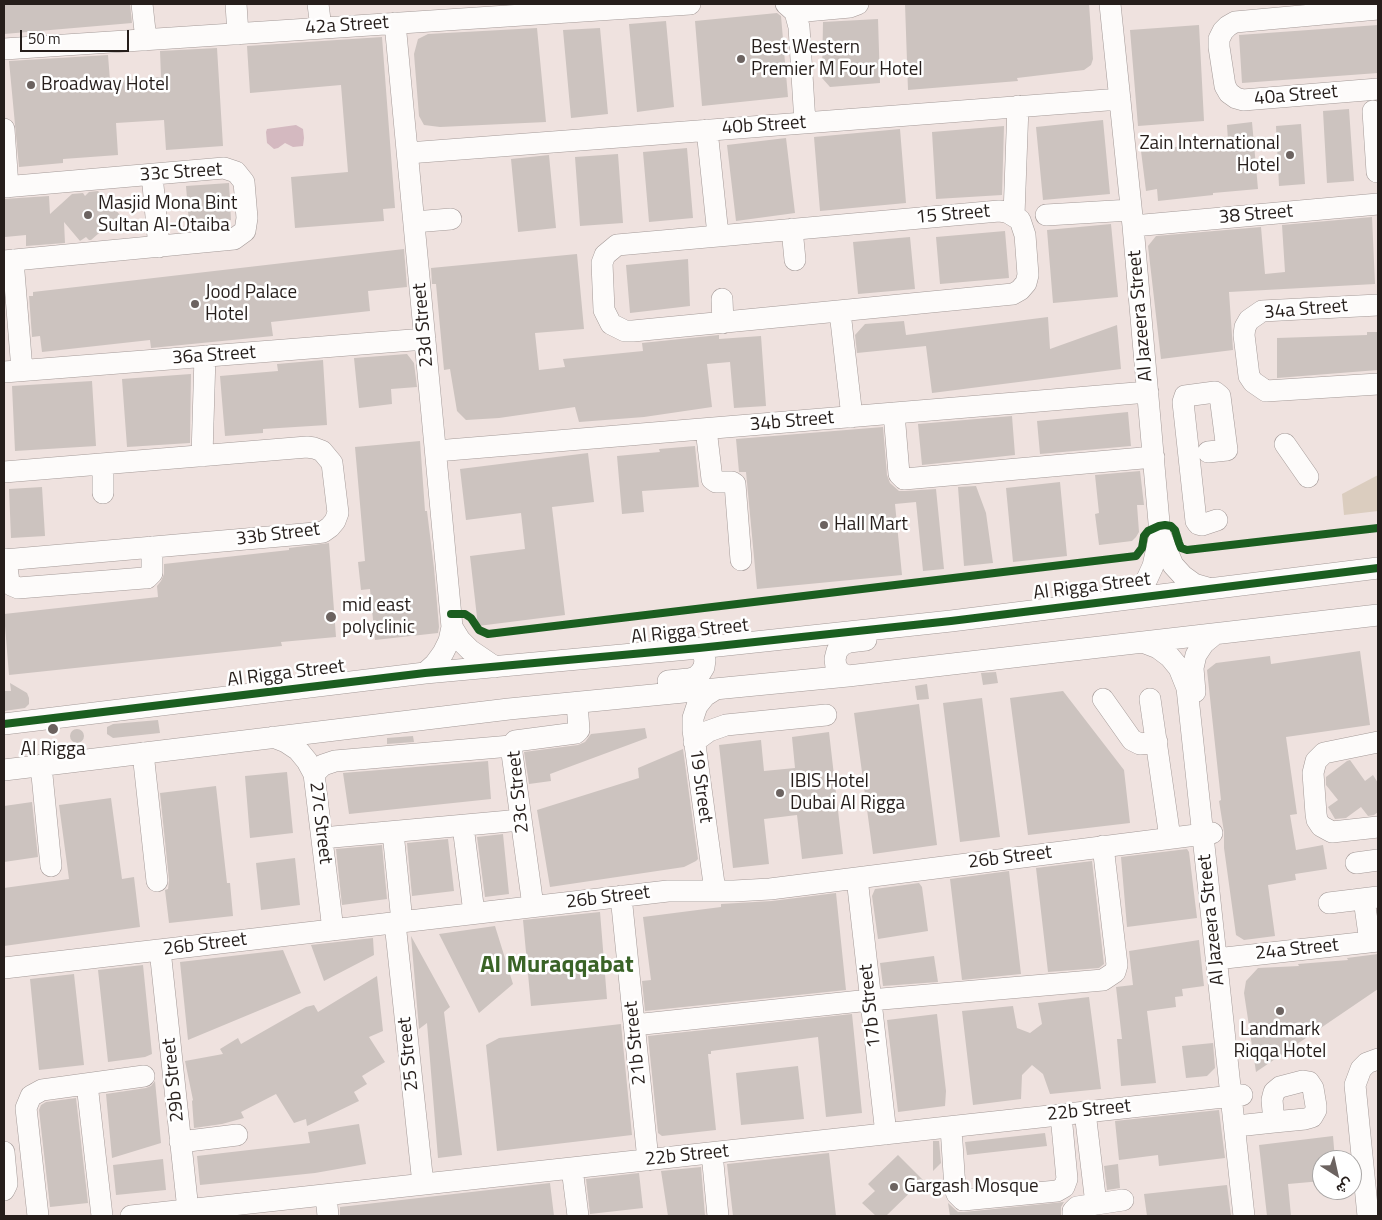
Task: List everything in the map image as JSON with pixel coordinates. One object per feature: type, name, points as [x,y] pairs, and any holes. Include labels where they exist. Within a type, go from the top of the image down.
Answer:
[{"type":"street","points":[[142,4],[146,40]]},
{"type":"street","points":[[236,4],[238,34]]},
{"type":"street","points":[[318,4],[321,28]]},
{"type":"street","name":"42a Street","points":[[4,49],[395,23],[463,11],[690,4]]},
{"type":"street","points":[[805,123],[799,27],[790,8],[850,7],[858,4]]},
{"type":"street","name":"Al Jazeera Street","points":[[1096,4],[1101,57],[1105,72],[1120,99]]},
{"type":"street","name":"Al Jazeera Street","points":[[1110,4],[1132,218],[1160,534],[1153,566],[1147,579],[1139,590],[1128,598]]},
{"type":"street","name":"40a Street","points":[[1378,9],[1243,12],[1235,22],[1228,26],[1219,39],[1225,86],[1229,93],[1236,98],[1251,100],[1378,89]]},
{"type":"street","name":"23d Street","points":[[395,23],[425,340],[431,455],[452,627],[449,641],[443,653],[425,673]]},
{"type":"street","name":"40b Street","points":[[408,153],[1120,99]]},
{"type":"street","points":[[1014,215],[1018,106]]},
{"type":"street","points":[[1373,111],[1377,172]]},
{"type":"street","name":"33c Street","points":[[4,129],[6,187],[224,168],[231,169],[241,176],[245,188],[247,218],[245,231],[234,240],[198,236],[159,246],[9,260],[13,371]]},
{"type":"street","points":[[707,130],[718,235]]},
{"type":"street","points":[[152,174],[159,246]]},
{"type":"street","name":"38 Street","points":[[1046,215],[1132,218],[1378,204]]},
{"type":"street","name":"15 Street","points":[[999,211],[1014,215],[1024,227],[1028,275],[1026,283],[1013,294],[632,331],[617,328],[606,317],[604,310],[602,263],[605,255],[617,245],[999,211]]},
{"type":"street","points":[[414,222],[451,219]]},
{"type":"street","points":[[792,229],[795,260]]},
{"type":"street","points":[[722,298],[723,322]]},
{"type":"street","name":"34a Street","points":[[1378,304],[1262,311],[1249,320],[1245,327],[1244,335],[1249,376],[1259,388],[1266,390],[1378,384]]},
{"type":"street","points":[[840,312],[852,417]]},
{"type":"street","name":"36a Street","points":[[13,371],[425,340]]},
{"type":"street","points":[[202,456],[205,356]]},
{"type":"street","name":"34b Street","points":[[431,455],[706,428],[1148,392]]},
{"type":"street","points":[[1208,452],[1227,450],[1219,394],[1215,392],[1184,398],[1182,402],[1196,521],[1202,526],[1217,520]]},
{"type":"street","points":[[894,413],[899,474],[904,479],[1153,447],[1186,436]]},
{"type":"street","points":[[706,428],[712,479],[716,482],[732,482],[735,484],[741,560]]},
{"type":"street","points":[[1285,444],[1308,477]]},
{"type":"street","name":"33b Street","points":[[4,472],[307,448],[322,451],[328,456],[333,471],[338,504],[338,513],[335,521],[323,532],[315,534],[5,559]]},
{"type":"street","points":[[103,464],[103,493]]},
{"type":"street","name":"Al Jazeera Street","points":[[1160,534],[1173,565],[1194,584],[1208,588]]},
{"type":"street","points":[[5,559],[9,582],[18,588],[144,578],[152,573],[152,547]]},
{"type":"street","name":"Al Rigga Street","points":[[4,724],[425,673],[699,648],[951,621],[1378,568]]},
{"type":"street","points":[[4,770],[509,709],[848,676],[1378,615]]},
{"type":"street","points":[[848,676],[841,673],[836,667],[837,651],[842,645],[849,642],[925,633],[951,621]]},
{"type":"street","points":[[452,627],[460,640],[470,650],[495,667]]},
{"type":"street","name":"Al Jazeera Street","points":[[1215,634],[1204,643],[1196,655],[1193,668],[1207,833],[1237,1095],[1244,1216]]},
{"type":"street","name":"Al Jazeera Street","points":[[1145,642],[1158,648],[1170,657],[1179,668],[1185,681],[1207,833]]},
{"type":"street","points":[[584,702],[606,691],[624,685],[696,677],[701,672],[705,660],[699,648]]},
{"type":"street","name":"19 Street","points":[[716,689],[705,696],[697,706],[693,718],[694,742],[716,891]]},
{"type":"street","points":[[1150,698],[1170,838]]},
{"type":"street","points":[[1103,700],[1132,740],[1140,744],[1157,742]]},
{"type":"street","name":"23c Street","points":[[533,906],[511,746],[516,741],[576,733],[579,730],[584,702]]},
{"type":"street","points":[[694,742],[709,731],[726,725],[826,715]]},
{"type":"street","name":"27c Street","points":[[272,737],[286,742],[298,750],[314,774],[333,930]]},
{"type":"street","points":[[1378,742],[1324,753],[1316,761],[1314,773],[1316,814],[1321,826],[1332,832],[1378,827]]},
{"type":"street","points":[[314,774],[323,765],[335,761],[511,746]]},
{"type":"street","points":[[143,753],[156,881]]},
{"type":"street","points":[[41,765],[51,866]]},
{"type":"street","points":[[322,838],[521,820]]},
{"type":"street","points":[[463,826],[474,913]]},
{"type":"street","name":"25 Street","points":[[393,832],[399,922],[423,1184]]},
{"type":"street","name":"26b Street","points":[[4,968],[668,891],[770,889],[1207,833]]},
{"type":"street","points":[[634,1025],[870,1000],[1103,980],[1115,972],[1117,965],[1104,846]]},
{"type":"street","points":[[1356,863],[1378,860]]},
{"type":"street","name":"17b Street","points":[[856,878],[886,1134]]},
{"type":"street","name":"21b Street","points":[[621,896],[648,1160]]},
{"type":"street","points":[[1329,903],[1371,898],[1374,942]]},
{"type":"street","name":"24a Street","points":[[1221,959],[1374,942]]},
{"type":"street","name":"29b Street","points":[[160,950],[188,1210]]},
{"type":"street","points":[[1368,1216],[1355,1085],[1369,1064]]},
{"type":"street","points":[[38,1216],[26,1108],[28,1102],[36,1092],[42,1090],[144,1076]]},
{"type":"street","points":[[87,1084],[102,1216]]},
{"type":"street","name":"Al Jazeera Street","points":[[1237,1095],[1246,1125],[1256,1216]]},
{"type":"street","name":"22b Street","points":[[131,1216],[1237,1095]]},
{"type":"street","points":[[1085,1112],[1096,1204]]},
{"type":"street","points":[[951,1127],[956,1190],[962,1200],[1056,1191],[1064,1187],[1067,1179],[1061,1115]]},
{"type":"street","points":[[1246,1125],[1274,1122]]},
{"type":"street","points":[[180,1142],[237,1135]]},
{"type":"street","points":[[4,1152],[7,1184],[4,1190]]},
{"type":"street","points":[[712,1153],[718,1216]]},
{"type":"street","points":[[572,1168],[578,1216]]},
{"type":"street","points":[[326,1195],[328,1216]]},
{"type":"street","points":[[1073,1216],[1073,1211],[1077,1207],[1123,1200]]},
{"type":"shaded area","points":[[296,125],[303,129],[303,146],[293,147],[285,143],[274,149],[267,143],[267,129]]},
{"type":"shaded area","points":[[1378,475],[1378,511],[1344,515],[1342,494]]},
{"type":"building","points":[[4,4],[130,4],[132,23],[4,34]]},
{"type":"building","points":[[905,4],[1089,4],[1093,59],[1091,65],[1084,70],[1017,78],[1018,81],[908,90]]},
{"type":"building","name":"Best Western Premier M Four Hotel","points":[[777,13],[781,16],[788,97],[702,106],[695,21]]},
{"type":"building","points":[[878,19],[880,83],[830,87],[822,78],[823,22]]},
{"type":"building","points":[[666,21],[674,107],[637,112],[629,24]]},
{"type":"building","points":[[1199,25],[1204,121],[1138,126],[1130,30]]},
{"type":"building","points":[[1378,25],[1378,73],[1242,83],[1239,35]]},
{"type":"building","points":[[537,28],[546,122],[440,127],[424,125],[419,116],[414,54],[418,39],[428,34]]},
{"type":"building","points":[[600,28],[608,114],[571,118],[563,30]]},
{"type":"building","points":[[382,37],[395,208],[383,209],[384,221],[295,228],[291,177],[348,172],[341,85],[250,93],[247,46]]},
{"type":"building","points":[[217,48],[223,146],[166,150],[164,120],[116,123],[118,155],[63,159],[63,163],[19,167],[9,61],[108,55],[110,81],[161,77],[160,51]]},
{"type":"building","points":[[1349,109],[1354,181],[1327,183],[1323,111]]},
{"type":"building","points":[[1103,120],[1110,194],[1043,200],[1036,127]]},
{"type":"building","points":[[1252,122],[1258,189],[1158,201],[1157,189],[1146,191],[1141,151],[1228,141],[1227,125]]},
{"type":"building","name":"Zain International Hotel","points":[[1301,124],[1305,184],[1279,186],[1276,126]]},
{"type":"building","points":[[1004,126],[1002,195],[936,199],[932,132]]},
{"type":"building","points":[[900,129],[906,203],[820,211],[814,137]]},
{"type":"building","points":[[786,138],[795,213],[736,221],[727,145]]},
{"type":"building","points":[[687,148],[693,218],[649,222],[643,152]]},
{"type":"building","points":[[618,154],[623,223],[580,226],[575,157]]},
{"type":"building","points":[[549,155],[556,228],[518,232],[511,159]]},
{"type":"building","points":[[229,183],[231,220],[189,223],[186,186]]},
{"type":"building","points":[[98,191],[105,198],[109,195],[116,202],[112,206],[120,215],[91,240],[86,237],[80,241],[64,222],[65,243],[26,246],[26,235],[5,237],[4,199],[49,196],[50,214],[72,194],[83,193],[85,196],[89,192]]},
{"type":"building","points":[[1372,217],[1375,284],[1229,292],[1233,350],[1161,359],[1148,246],[1156,236],[1261,227],[1265,274],[1285,272],[1282,225]]},
{"type":"building","points":[[1111,224],[1118,297],[1053,303],[1047,230]]},
{"type":"building","points":[[1005,231],[1009,278],[940,284],[936,237]]},
{"type":"building","points":[[910,237],[915,289],[858,294],[853,242]]},
{"type":"building","name":"Jood Palace Hotel","points":[[404,249],[407,287],[368,291],[370,311],[271,322],[273,336],[151,348],[150,340],[42,352],[40,336],[32,337],[29,296],[33,296],[33,292]]},
{"type":"building","points":[[577,254],[584,329],[535,333],[539,370],[565,367],[563,359],[643,351],[642,343],[719,335],[719,339],[761,336],[766,406],[734,408],[730,362],[707,364],[712,407],[644,417],[579,422],[575,407],[499,418],[466,420],[457,411],[450,369],[444,370],[436,284],[432,284],[431,268]]},
{"type":"building","points":[[688,259],[690,306],[630,313],[626,265]]},
{"type":"building","points":[[1048,317],[1050,349],[1117,325],[1121,369],[932,393],[926,346],[857,353],[855,335],[865,324],[904,321],[906,335]]},
{"type":"building","points":[[1367,332],[1378,332],[1378,370],[1277,378],[1277,338],[1367,335]]},
{"type":"building","points":[[407,354],[414,363],[417,387],[391,389],[392,404],[359,408],[354,358]]},
{"type":"building","points":[[323,360],[327,425],[263,429],[263,433],[225,436],[220,376],[278,371],[277,364]]},
{"type":"building","points":[[191,374],[190,443],[127,447],[122,379]]},
{"type":"building","points":[[92,381],[96,446],[15,451],[12,386]]},
{"type":"building","points":[[1128,412],[1131,446],[1040,454],[1037,421]]},
{"type":"building","points":[[1012,416],[1015,455],[922,465],[918,424]]},
{"type":"building","name":"Hall Mart","points":[[883,427],[887,475],[890,483],[899,491],[936,489],[944,569],[923,571],[916,502],[895,504],[902,575],[757,589],[746,472],[739,472],[736,439]]},
{"type":"building","points":[[420,441],[425,511],[427,511],[434,568],[438,633],[375,640],[370,589],[361,590],[358,562],[365,561],[355,447]]},
{"type":"building","points":[[695,446],[699,487],[642,491],[644,512],[622,514],[617,456],[660,452],[659,449]]},
{"type":"building","points":[[588,453],[594,502],[552,507],[565,615],[478,626],[470,556],[525,549],[521,513],[466,520],[460,469]]},
{"type":"building","points":[[1140,471],[1144,505],[1137,505],[1139,532],[1132,541],[1099,545],[1095,514],[1099,513],[1095,475]]},
{"type":"building","points":[[1060,482],[1067,556],[1013,562],[1006,488]]},
{"type":"building","points":[[976,486],[986,513],[993,563],[964,566],[958,487]]},
{"type":"building","points":[[42,487],[45,536],[11,538],[9,489]]},
{"type":"building","points":[[329,543],[336,637],[281,642],[282,646],[9,675],[4,614],[158,597],[157,586],[164,574],[164,564],[289,550],[289,548]]},
{"type":"building","points":[[1360,651],[1370,725],[1286,737],[1297,814],[1290,815],[1296,850],[1323,845],[1327,869],[1295,874],[1296,880],[1268,885],[1275,936],[1244,940],[1236,935],[1224,848],[1224,832],[1219,801],[1221,800],[1207,670],[1216,663],[1270,656],[1271,664]]},
{"type":"building","points":[[996,672],[998,683],[983,685],[981,673]]},
{"type":"building","points":[[10,683],[27,693],[29,704],[25,708],[4,711],[4,691],[11,691]]},
{"type":"building","points":[[927,684],[929,699],[917,700],[915,686]]},
{"type":"building","points":[[1063,691],[1124,770],[1130,823],[1028,835],[1010,698]]},
{"type":"building","points":[[982,698],[1000,837],[960,842],[943,703]]},
{"type":"building","points":[[919,704],[937,845],[873,854],[854,713]]},
{"type":"building","points":[[158,720],[160,733],[113,738],[107,734],[107,727],[113,724]]},
{"type":"building","points":[[645,728],[647,738],[550,774],[551,781],[529,784],[524,752],[578,745],[585,742],[591,734]]},
{"type":"building","points":[[77,729],[82,731],[84,736],[82,741],[77,743],[72,741],[70,736],[72,731]]},
{"type":"building","name":"IBIS Hotel Dubai Al Rigga","points":[[829,732],[843,854],[802,859],[797,815],[764,819],[769,864],[733,868],[719,745],[761,740],[764,771],[795,768],[792,737]]},
{"type":"building","points":[[413,736],[414,742],[387,744],[387,738]]},
{"type":"building","points":[[683,749],[698,859],[684,867],[550,887],[537,810],[639,778],[638,768]]},
{"type":"building","points":[[1350,760],[1365,781],[1373,775],[1378,783],[1378,812],[1368,816],[1361,807],[1346,818],[1335,819],[1328,807],[1338,800],[1326,785],[1326,777]]},
{"type":"building","points":[[488,761],[491,799],[349,814],[343,773]]},
{"type":"building","points":[[287,772],[293,833],[250,838],[245,776]]},
{"type":"building","points":[[216,786],[227,883],[230,883],[233,916],[169,923],[165,890],[168,889],[169,880],[160,793]]},
{"type":"building","points":[[111,798],[122,879],[134,877],[140,927],[4,946],[4,888],[69,879],[59,805]]},
{"type":"building","points":[[32,802],[38,857],[4,862],[4,806]]},
{"type":"building","points":[[503,834],[509,894],[485,897],[477,837]]},
{"type":"building","points":[[448,839],[454,891],[412,896],[407,843]]},
{"type":"building","points":[[382,845],[387,899],[342,905],[336,849]]},
{"type":"building","points":[[1187,849],[1189,852],[1197,918],[1127,927],[1121,857]]},
{"type":"building","points":[[295,858],[300,905],[261,910],[256,863]]},
{"type":"building","points":[[1092,861],[1104,964],[1099,968],[1048,972],[1036,868]]},
{"type":"building","points":[[1009,871],[1021,974],[962,980],[950,879]]},
{"type":"building","points":[[919,883],[922,887],[928,931],[878,939],[872,896],[875,889]]},
{"type":"building","points":[[836,893],[846,990],[645,1011],[642,981],[651,980],[643,917],[721,907],[721,904],[772,901]]},
{"type":"building","points":[[600,912],[607,999],[531,1006],[523,920]]},
{"type":"building","points":[[495,926],[513,984],[479,1013],[439,934]]},
{"type":"building","points":[[411,936],[450,1007],[444,1012],[462,1155],[438,1158],[427,1023],[419,1029]]},
{"type":"building","points":[[373,938],[374,955],[324,981],[311,945]]},
{"type":"building","points":[[1199,940],[1204,986],[1182,989],[1183,996],[1175,997],[1176,1007],[1147,1011],[1156,1083],[1121,1086],[1117,1039],[1122,1039],[1116,987],[1133,985],[1129,951]]},
{"type":"building","points":[[283,950],[301,993],[188,1040],[180,962]]},
{"type":"building","points":[[1378,954],[1378,989],[1256,1072],[1244,993],[1246,981],[1258,968],[1299,966],[1298,964],[1348,960],[1347,958]]},
{"type":"building","points":[[934,956],[938,982],[883,986],[880,963]]},
{"type":"building","points":[[143,965],[152,1054],[145,1057],[108,1062],[98,970]]},
{"type":"building","points":[[74,974],[84,1065],[39,1070],[30,979]]},
{"type":"building","points":[[377,976],[383,1031],[369,1037],[385,1062],[362,1076],[367,1084],[354,1092],[359,1101],[307,1126],[306,1119],[294,1123],[276,1094],[241,1112],[244,1118],[222,1124],[194,1128],[193,1100],[185,1061],[223,1054],[220,1049],[238,1038],[241,1044],[306,1007],[314,1005],[318,1012]]},
{"type":"building","points":[[1089,997],[1101,1089],[1050,1094],[1043,1074],[1032,1065],[1022,1075],[1021,1099],[973,1105],[962,1011],[1013,1006],[1017,1028],[1030,1033],[1042,1024],[1038,1003]]},
{"type":"building","points":[[852,1014],[862,1113],[826,1117],[818,1037],[711,1051],[711,1054],[708,1054],[716,1130],[662,1136],[658,1133],[648,1036]]},
{"type":"building","points":[[937,1014],[946,1091],[945,1106],[898,1112],[887,1020]]},
{"type":"building","points":[[621,1024],[632,1135],[497,1151],[486,1045],[499,1038]]},
{"type":"building","points":[[1213,1043],[1215,1068],[1207,1076],[1186,1078],[1182,1046]]},
{"type":"building","points":[[798,1066],[804,1119],[741,1125],[736,1073]]},
{"type":"building","points":[[155,1081],[161,1143],[112,1158],[106,1094],[146,1088]]},
{"type":"building","points":[[76,1098],[88,1203],[50,1207],[39,1110],[41,1105],[46,1102]]},
{"type":"building","points":[[1219,1110],[1225,1158],[1159,1166],[1158,1155],[1119,1160],[1115,1121]]},
{"type":"building","points":[[359,1124],[366,1164],[315,1173],[200,1185],[197,1156],[310,1143],[308,1132]]},
{"type":"building","points":[[1045,1133],[1047,1146],[967,1155],[965,1142]]},
{"type":"building","points":[[1333,1136],[1334,1150],[1312,1150],[1312,1182],[1288,1184],[1291,1216],[1267,1216],[1259,1145]]},
{"type":"building","points":[[933,1141],[939,1141],[941,1163],[933,1171]]},
{"type":"building","points":[[829,1153],[836,1216],[733,1216],[727,1164]]},
{"type":"building","name":"Gargash Mosque","points":[[898,1155],[923,1180],[886,1216],[876,1216],[862,1203],[875,1191],[868,1184]]},
{"type":"building","points":[[163,1159],[166,1190],[116,1195],[113,1165]]},
{"type":"building","points":[[1118,1164],[1120,1188],[1107,1190],[1104,1166]]},
{"type":"building","points":[[701,1167],[705,1216],[668,1216],[661,1171]]},
{"type":"building","points":[[639,1173],[643,1208],[590,1214],[586,1179]]},
{"type":"building","points":[[550,1183],[554,1216],[340,1216],[340,1207]]},
{"type":"building","points":[[1227,1185],[1231,1216],[1147,1216],[1144,1194]]},
{"type":"building","points":[[1064,1202],[1061,1207],[1061,1216],[950,1216],[948,1203],[958,1212],[964,1212]]},
{"type":"cycle path","points":[[451,614],[465,614],[471,618],[479,630],[488,634],[1136,556],[1142,548],[1144,536],[1148,531],[1165,525],[1171,526],[1175,530],[1181,548],[1187,550],[1378,528]]},
{"type":"cycle path","points":[[4,724],[425,673],[699,648],[951,621],[1378,568]]},
{"type":"place","name":"Best Western Premier M Four Hotel","points":[[741,59]]},
{"type":"place","name":"Broadway Hotel","points":[[31,85]]},
{"type":"place","name":"Zain International Hotel","points":[[1290,155]]},
{"type":"place","name":"Masjid Mona Bint Sultan Al-Otaiba","points":[[88,215]]},
{"type":"place","name":"Jood Palace Hotel","points":[[195,304]]},
{"type":"place","name":"Hall Mart","points":[[824,525]]},
{"type":"place","name":"mid east polyclinic","points":[[331,617]]},
{"type":"place","name":"Al Rigga","points":[[53,729]]},
{"type":"place","name":"IBIS Hotel Dubai Al Rigga","points":[[780,793]]},
{"type":"place","name":"Landmark Riqqa Hotel","points":[[1280,1011]]},
{"type":"place","name":"Gargash Mosque","points":[[894,1187]]},
{"type":"district","name":"Al Muraqqabat","points":[[557,966]]}]
